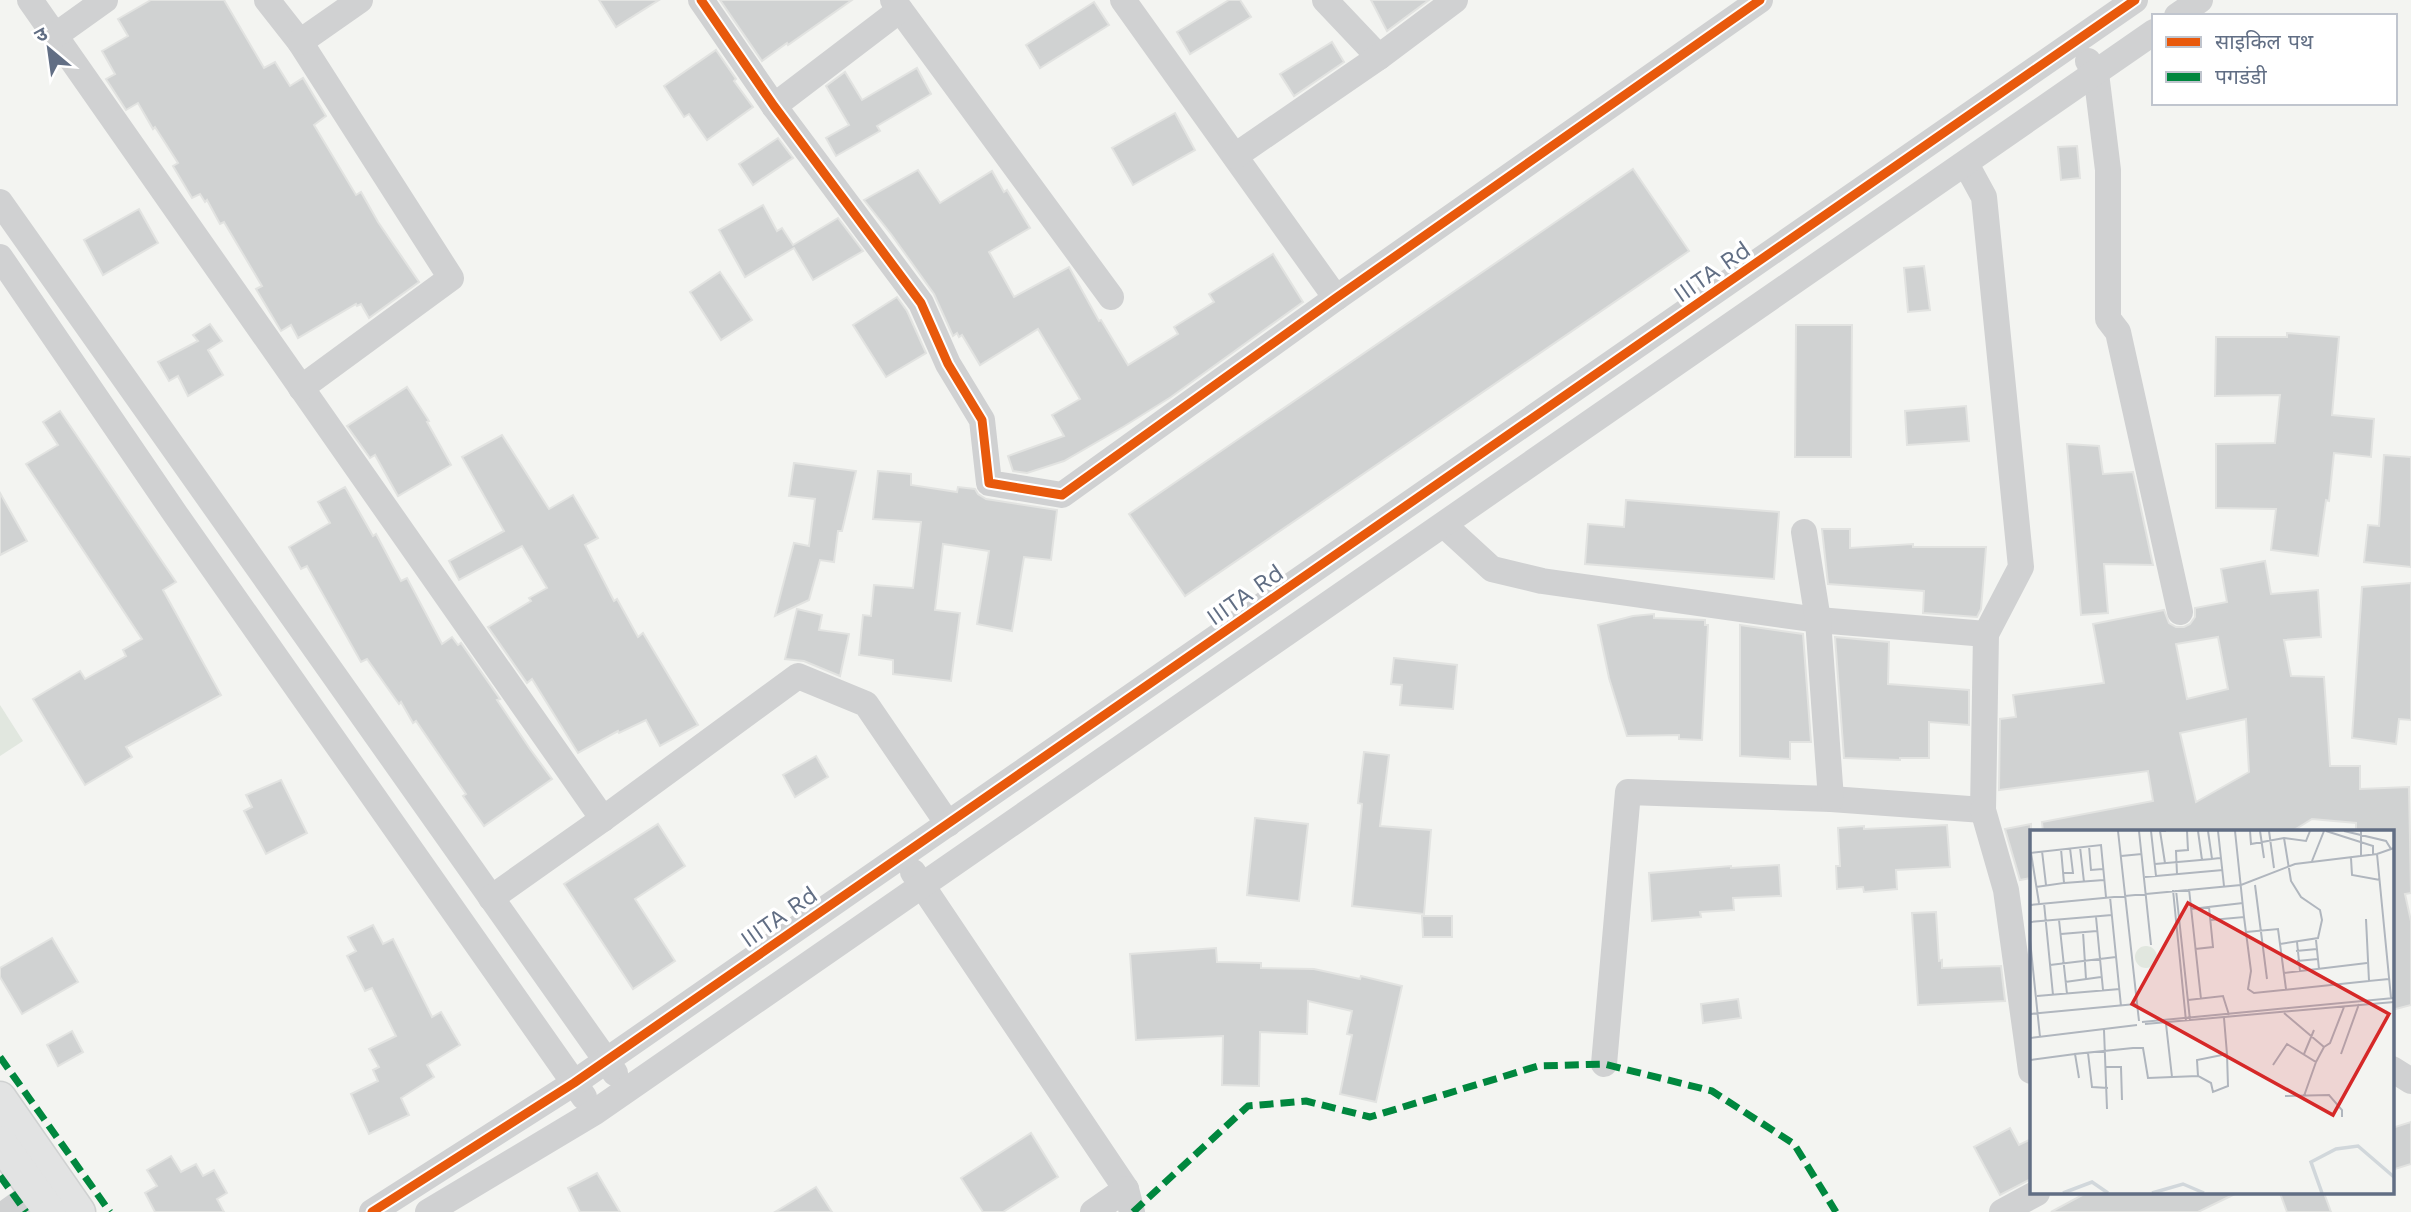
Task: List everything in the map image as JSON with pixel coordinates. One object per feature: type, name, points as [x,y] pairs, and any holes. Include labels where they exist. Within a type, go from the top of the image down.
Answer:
[{"type":"main road","points":[[0,1098],[79,1212]]},
{"type":"main road","points":[[0,1142],[42,1202]]},
{"type":"street","points":[[30,0],[603,819]]},
{"type":"street","points":[[56,35],[105,0]]},
{"type":"street","points":[[267,0],[300,42],[451,278],[301,388]]},
{"type":"street","points":[[300,42],[360,0]]},
{"type":"street","points":[[701,0],[774,106],[921,303],[948,364],[982,420],[989,483],[1062,495],[1336,298],[1760,0]]},
{"type":"street","points":[[1123,0],[1336,298]]},
{"type":"street","points":[[1325,0],[1379,57]]},
{"type":"street","points":[[1235,156],[1379,57],[1455,0]]},
{"type":"street","name":"IIITA Rd","points":[[372,1212],[574,1083],[2135,0]]},
{"type":"street","points":[[2181,14],[2200,0]]},
{"type":"street","points":[[774,106],[896,5],[1111,297]]},
{"type":"street","points":[[428,1212],[595,1112],[2152,33]]},
{"type":"street","points":[[2075,42],[2096,73],[2108,170],[2108,319],[2118,332],[2180,612]]},
{"type":"street","points":[[1966,164],[1984,197],[2021,567],[1986,634],[1983,810],[2006,890],[2030,1064]]},
{"type":"street","points":[[1848,201],[1869,230]]},
{"type":"street","points":[[0,202],[627,1090]]},
{"type":"street","points":[[0,257],[176,515],[595,1112]]},
{"type":"street","points":[[1444,525],[1492,569],[1542,581],[1818,620],[1986,634]]},
{"type":"street","points":[[1804,532],[1818,620],[1831,799]]},
{"type":"street","points":[[491,898],[798,676],[866,704],[948,824]]},
{"type":"street","points":[[1604,1064],[1628,792],[1831,799],[1983,810]]},
{"type":"street","points":[[902,856],[1129,1201],[1093,1212]]},
{"type":"street","points":[[2394,1070],[2411,1081]]},
{"type":"street","points":[[2002,1212],[2034,1194]]},
{"type":"street","points":[[7,1212],[42,1202]]},
{"type":"shaded area","points":[[0,705],[23,741],[0,756]]},
{"type":"building","points":[[151,0],[224,0],[264,68],[275,62],[290,86],[303,78],[326,116],[314,125],[356,195],[361,192],[419,282],[369,318],[361,304],[356,304],[298,338],[291,325],[281,331],[256,289],[262,286],[224,222],[220,224],[207,200],[205,202],[200,194],[192,198],[173,166],[178,163],[138,103],[126,110],[106,79],[115,74],[102,51],[128,36],[118,19]]},
{"type":"building","points":[[599,0],[659,0],[616,27]]},
{"type":"building","points":[[720,0],[852,0],[762,61]]},
{"type":"building","points":[[1229,0],[1240,0],[1251,17],[1190,54],[1177,32]]},
{"type":"building","points":[[1371,0],[1429,0],[1387,31]]},
{"type":"building","points":[[1094,2],[1109,25],[1040,68],[1026,45]]},
{"type":"building","points":[[1332,42],[1344,62],[1294,96],[1280,74]]},
{"type":"building","points":[[716,50],[753,107],[707,140],[689,114],[684,117],[664,86]]},
{"type":"building","points":[[917,68],[931,94],[877,126],[880,131],[836,156],[826,138],[849,125],[826,86],[845,72],[862,100]]},
{"type":"building","points":[[1175,113],[1195,150],[1133,185],[1112,148]]},
{"type":"building","points":[[778,138],[793,158],[753,185],[739,164]]},
{"type":"building","points":[[2077,146],[2080,178],[2061,180],[2058,147]]},
{"type":"building","points":[[1633,169],[1689,251],[1185,596],[1129,514]]},
{"type":"building","points":[[918,170],[940,203],[992,171],[1030,228],[989,252],[1014,297],[1069,267],[1099,321],[1101,320],[1128,365],[1178,334],[1174,327],[1214,302],[1209,294],[1273,254],[1303,302],[1171,397],[1123,427],[1064,461],[1027,473],[1013,471],[1008,456],[1064,436],[1052,415],[1080,399],[1038,329],[980,365],[962,335],[959,337],[957,333],[953,336],[934,294],[864,200]]},
{"type":"building","points":[[763,205],[777,231],[782,228],[793,245],[838,218],[863,251],[813,280],[794,248],[745,277],[719,230]]},
{"type":"building","points":[[139,209],[158,243],[103,275],[84,240]]},
{"type":"building","points":[[1924,266],[1930,310],[1908,312],[1904,268]]},
{"type":"building","points":[[720,272],[752,320],[721,340],[690,292]]},
{"type":"building","points":[[897,297],[907,311],[926,353],[886,377],[853,325]]},
{"type":"building","points":[[210,324],[222,341],[208,350],[223,375],[188,396],[178,376],[169,381],[158,362],[198,341],[193,335]]},
{"type":"building","points":[[1796,325],[1852,325],[1851,457],[1795,457]]},
{"type":"building","points":[[2287,333],[2339,337],[2332,415],[2374,419],[2371,457],[2334,453],[2329,501],[2326,500],[2318,556],[2271,550],[2276,509],[2216,508],[2216,444],[2275,443],[2280,395],[2215,396],[2216,337],[2287,337]]},
{"type":"building","points":[[407,387],[429,421],[427,422],[451,465],[398,496],[375,455],[370,458],[347,426]]},
{"type":"building","points":[[1966,406],[1969,441],[1907,445],[1905,411]]},
{"type":"building","points":[[60,411],[176,582],[163,590],[221,695],[126,747],[132,757],[85,785],[33,699],[80,671],[85,679],[126,656],[123,650],[142,639],[26,464],[58,445],[43,422]]},
{"type":"building","points":[[502,435],[549,509],[573,495],[598,538],[585,545],[614,601],[617,599],[638,637],[643,633],[698,725],[660,746],[646,720],[619,733],[618,731],[578,753],[532,679],[527,683],[488,627],[547,588],[522,546],[459,580],[449,561],[504,531],[462,457]]},
{"type":"building","points":[[2067,444],[2099,446],[2103,474],[2133,472],[2153,565],[2104,564],[2108,613],[2081,615]]},
{"type":"building","points":[[2384,455],[2411,457],[2411,567],[2364,562],[2368,525],[2379,526]]},
{"type":"building","points":[[794,463],[856,471],[842,531],[838,531],[834,562],[820,560],[809,600],[775,616],[794,543],[809,546],[815,499],[789,496]]},
{"type":"building","points":[[878,471],[911,474],[911,485],[957,492],[958,487],[975,489],[986,499],[1057,510],[1051,560],[1024,557],[1012,631],[977,624],[989,551],[943,544],[935,610],[960,613],[951,681],[893,674],[893,660],[859,655],[863,615],[871,616],[874,585],[913,588],[921,522],[873,519]]},
{"type":"building","points":[[345,487],[373,536],[376,534],[401,581],[407,578],[442,644],[452,637],[458,645],[461,643],[552,779],[484,826],[463,796],[466,794],[416,721],[413,723],[401,702],[399,704],[367,659],[361,662],[307,566],[301,569],[289,547],[330,523],[318,502]]},
{"type":"building","points":[[0,493],[27,541],[0,555]]},
{"type":"building","points":[[1626,500],[1779,512],[1774,579],[1585,564],[1588,524],[1624,527]]},
{"type":"building","points":[[1822,529],[1850,529],[1850,548],[1913,544],[1913,547],[1986,547],[1981,609],[1977,617],[1923,613],[1924,591],[1828,584]]},
{"type":"building","points":[[2265,561],[2271,594],[2318,590],[2321,637],[2284,640],[2291,676],[2324,677],[2330,766],[2360,766],[2360,789],[2409,787],[2411,893],[2405,894],[2411,921],[2411,1005],[2394,1009],[2394,830],[2356,830],[2356,823],[2312,819],[2294,830],[2043,830],[2042,822],[2153,801],[2148,771],[1999,790],[2000,719],[2016,717],[2013,695],[2104,683],[2093,624],[2164,610],[2169,623],[2184,627],[2195,617],[2195,608],[2227,602],[2221,569]],"holes":[[[2218,637],[2228,689],[2187,699],[2176,644]],[[2246,719],[2249,772],[2196,802],[2180,733]]]},
{"type":"building","points":[[2411,583],[2411,720],[2399,719],[2396,744],[2352,738],[2362,587]]},
{"type":"building","points":[[797,609],[822,615],[819,630],[849,634],[840,676],[804,661],[785,659]]},
{"type":"building","points":[[1654,614],[1654,618],[1705,620],[1705,625],[1708,625],[1702,740],[1679,739],[1679,735],[1627,736],[1609,678],[1598,625]]},
{"type":"building","points":[[1740,625],[1803,634],[1811,742],[1790,742],[1790,759],[1740,756]]},
{"type":"building","points":[[1835,637],[1889,642],[1888,684],[1969,690],[1969,725],[1929,722],[1929,758],[1844,758]]},
{"type":"building","points":[[1394,658],[1457,665],[1453,709],[1400,705],[1402,685],[1391,684]]},
{"type":"building","points":[[1364,752],[1389,755],[1380,826],[1431,830],[1424,914],[1352,906]]},
{"type":"building","points":[[816,756],[828,777],[795,797],[783,775]]},
{"type":"building","points":[[281,780],[307,833],[266,854],[244,811],[252,807],[246,795]]},
{"type":"building","points":[[1255,818],[1308,824],[1299,901],[1247,895]]},
{"type":"building","points":[[658,824],[685,866],[635,899],[675,961],[633,989],[564,884]]},
{"type":"building","points":[[2031,824],[2030,878],[2020,880],[2005,829]]},
{"type":"building","points":[[1947,825],[1950,867],[1896,870],[1897,889],[1864,892],[1863,887],[1837,889],[1836,866],[1840,866],[1838,828]]},
{"type":"building","points":[[1779,865],[1781,896],[1733,898],[1734,910],[1700,912],[1701,917],[1652,921],[1649,873]]},
{"type":"building","points":[[1936,912],[1939,961],[1942,960],[1942,968],[2001,966],[2005,1001],[1918,1005],[1912,913]]},
{"type":"building","points":[[1422,916],[1452,916],[1452,937],[1423,937]]},
{"type":"building","points":[[373,925],[383,944],[393,939],[432,1017],[441,1012],[460,1045],[427,1065],[434,1077],[401,1098],[409,1115],[369,1134],[351,1094],[378,1081],[373,1070],[379,1067],[369,1049],[396,1036],[372,988],[365,991],[347,956],[356,951],[348,937]]},
{"type":"building","points":[[52,938],[78,982],[22,1014],[0,977],[0,968]]},
{"type":"building","points":[[1216,948],[1217,962],[1261,963],[1261,968],[1314,969],[1402,986],[1376,1102],[1340,1094],[1352,1035],[1347,1034],[1352,1011],[1308,1001],[1307,1034],[1260,1032],[1259,1086],[1222,1085],[1223,1036],[1136,1040],[1130,954]]},
{"type":"building","points":[[1738,999],[1741,1018],[1703,1023],[1701,1004]]},
{"type":"building","points":[[72,1031],[83,1052],[58,1066],[47,1045]]},
{"type":"building","points":[[2411,1122],[2411,1164],[2394,1169],[2394,1127]]},
{"type":"building","points":[[2010,1128],[2019,1145],[2030,1140],[2030,1180],[2000,1195],[1974,1147]]},
{"type":"building","points":[[1031,1133],[1058,1177],[1003,1212],[983,1212],[961,1178]]},
{"type":"building","points":[[171,1156],[181,1172],[196,1164],[203,1176],[214,1170],[227,1193],[217,1199],[224,1212],[155,1212],[145,1193],[157,1186],[147,1170]]},
{"type":"building","points":[[597,1173],[620,1212],[580,1212],[568,1188]]},
{"type":"building","points":[[816,1187],[832,1212],[775,1212]]},
{"type":"building","points":[[2084,1194],[2235,1194],[2198,1212],[2051,1212]]},
{"type":"building","points":[[2280,1194],[2324,1194],[2331,1212],[2287,1212]]},
{"type":"marked path","points":[[0,1057],[110,1212]]},
{"type":"marked path","points":[[1133,1212],[1248,1106],[1306,1101],[1370,1117],[1538,1066],[1604,1064],[1712,1091],[1794,1144],[1836,1212]]},
{"type":"marked path","points":[[0,1176],[26,1212]]},
{"type":"cycle path","points":[[701,0],[774,106],[921,303],[948,364],[982,420],[989,483],[1062,495],[1336,298],[1760,0]]},
{"type":"cycle path","points":[[372,1212],[574,1083],[2135,0]]}]
